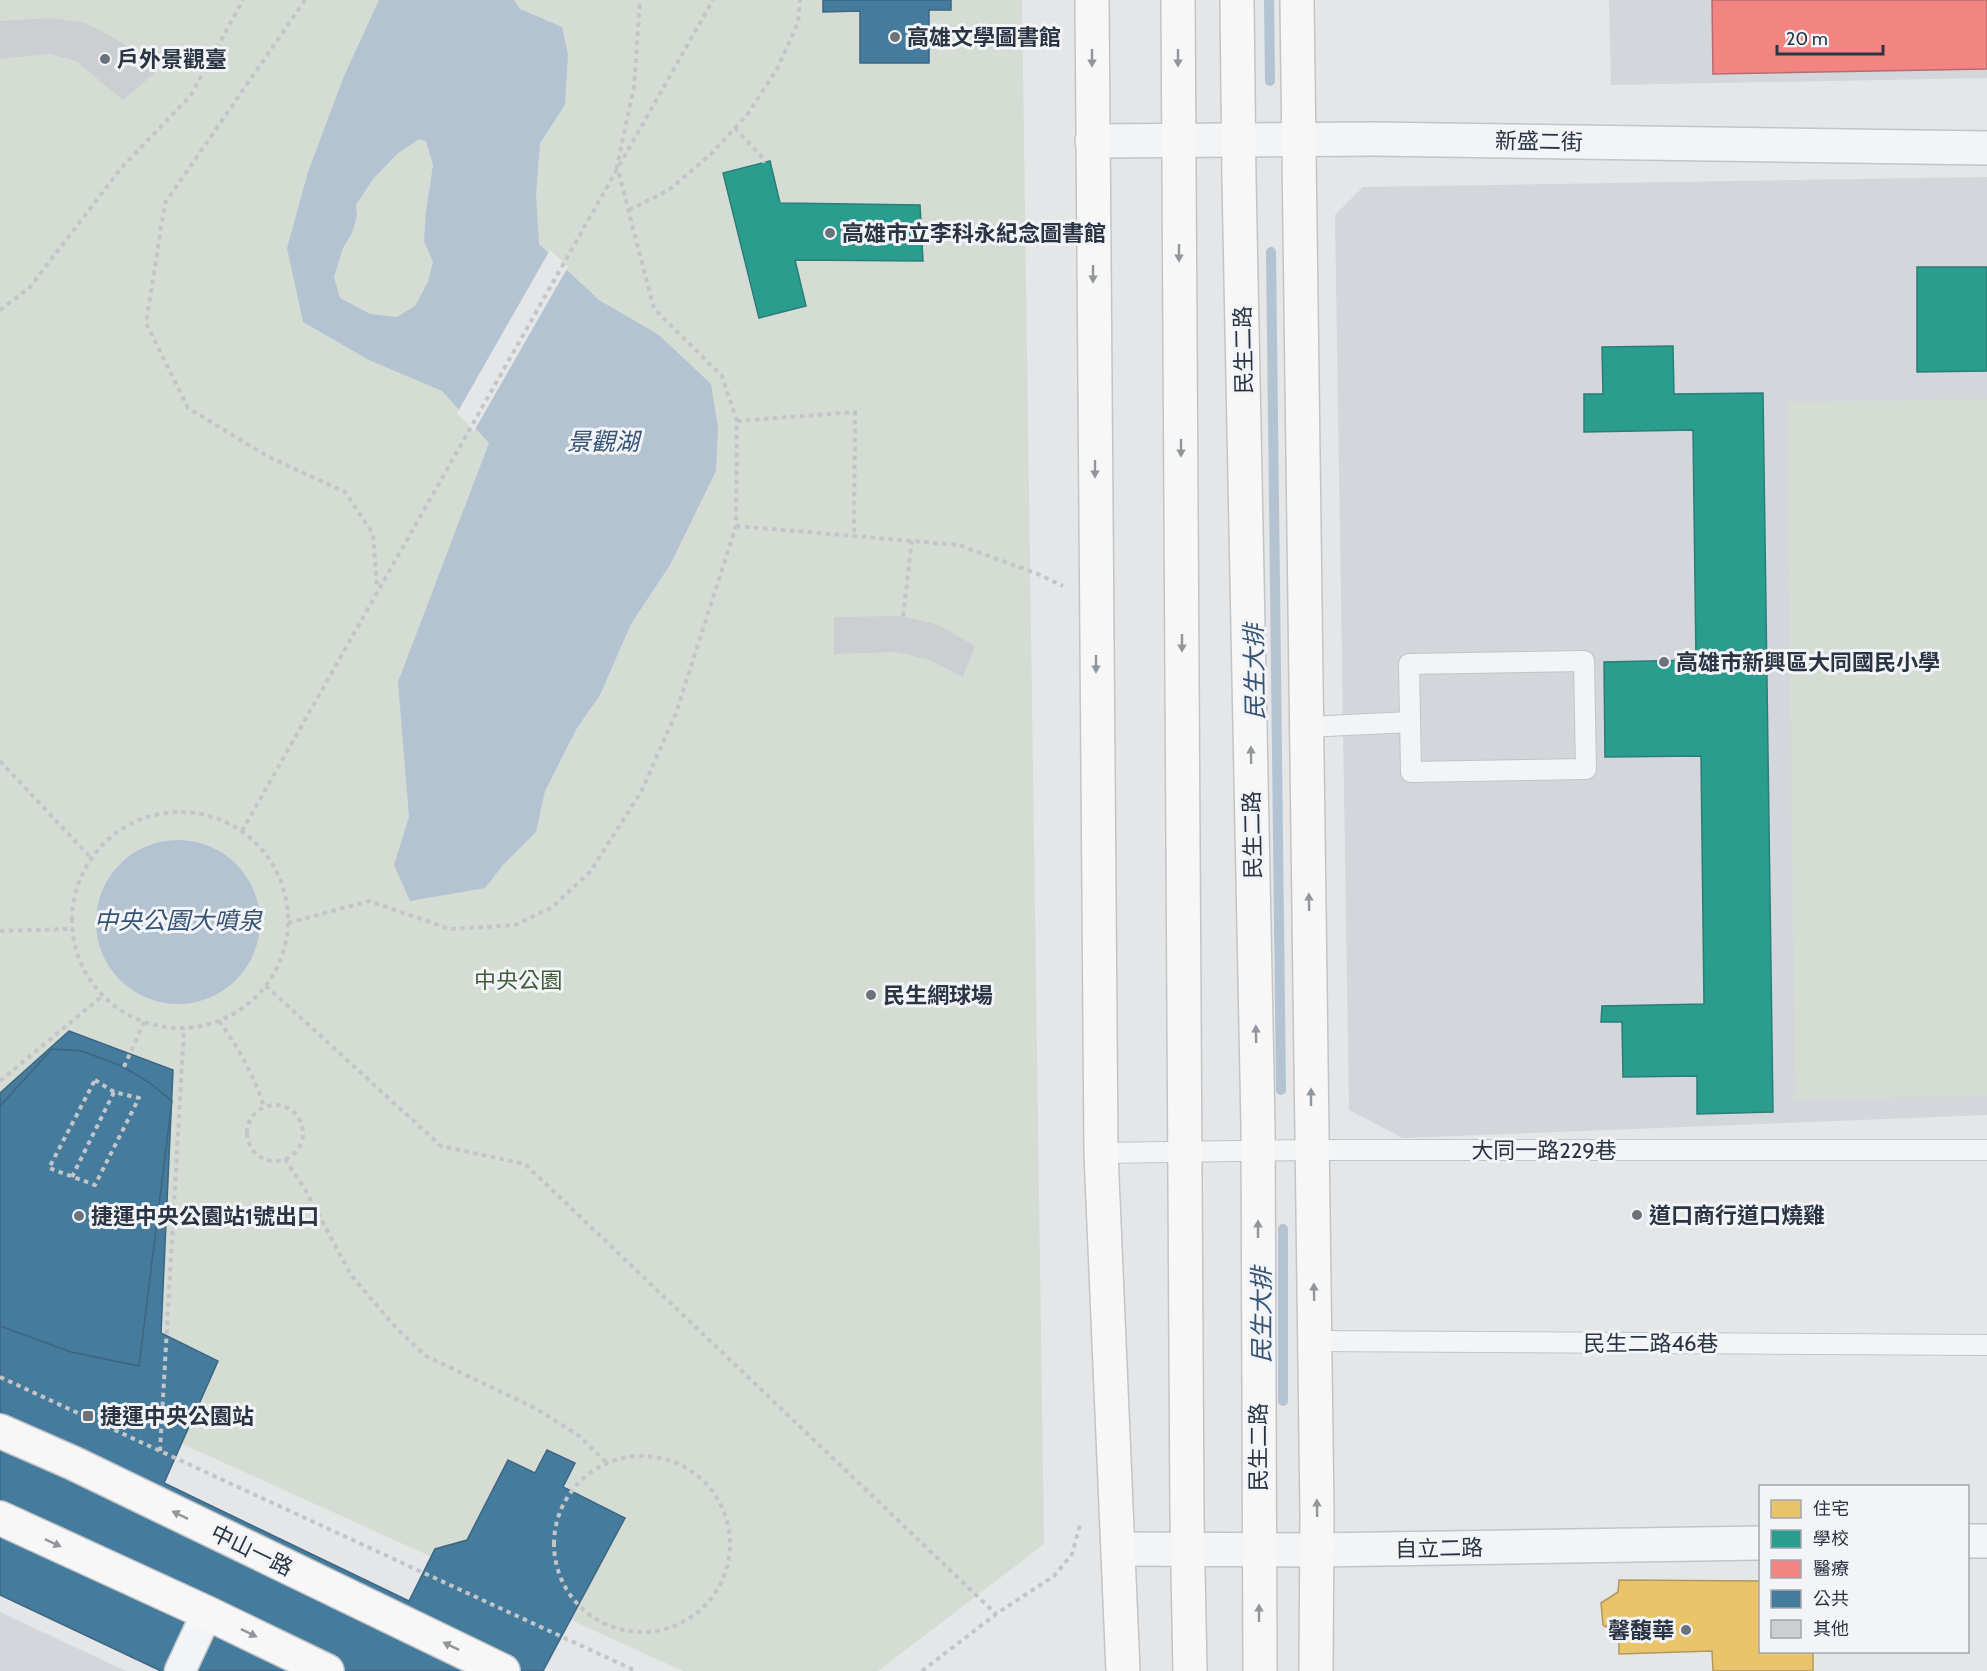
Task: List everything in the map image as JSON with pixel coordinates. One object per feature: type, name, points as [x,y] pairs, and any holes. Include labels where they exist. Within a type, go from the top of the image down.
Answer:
[{"type":"main road","points":[[1092,0],[1101,1154],[1123,1671]]},
{"type":"main road","points":[[1178,0],[1190,1671]]},
{"type":"main road","name":"民生二路","points":[[1237,0],[1258,1151],[1260,1671]]},
{"type":"main road","points":[[1297,0],[1315,1341],[1316,1671]]},
{"type":"main road","name":"中山一路","points":[[0,1431],[73,1463],[503,1671]]},
{"type":"main road","points":[[0,1518],[327,1671]]},
{"type":"street","name":"新盛二街","points":[[1092,141],[1374,139],[1987,148]]},
{"type":"street","points":[[1969,1541],[1987,1540]]},
{"type":"street","name":"自立二路","points":[[1118,1549],[1317,1550],[1759,1544]]},
{"type":"street","points":[[180,1671],[207,1613]]},
{"type":"lane","points":[[1584,661],[1586,769],[1411,772],[1410,722],[1410,664],[1584,661]]},
{"type":"lane","points":[[1306,727],[1410,722]]},
{"type":"lane","name":"大同一路229巷","points":[[1101,1154],[1312,1150],[1987,1150]]},
{"type":"lane","name":"民生二路46巷","points":[[1315,1341],[1987,1345]]},
{"type":"path","points":[[0,310],[30,287],[122,167],[190,95],[243,0]]},
{"type":"path","points":[[305,0],[165,203],[146,323],[188,408],[267,456],[345,492],[373,534],[377,590]]},
{"type":"path","points":[[288,923],[369,901],[450,929],[515,925],[551,908],[590,872],[641,792],[676,713],[736,526],[737,421],[722,376],[654,309],[617,166],[634,87],[639,0]]},
{"type":"path","points":[[242,831],[712,0]]},
{"type":"path","points":[[629,210],[669,190],[711,154],[747,115],[777,69],[798,22],[800,0]]},
{"type":"path","points":[[735,128],[763,158],[764,163]]},
{"type":"path","points":[[737,421],[855,412],[854,536]]},
{"type":"path","points":[[736,526],[959,545],[1064,586]]},
{"type":"path","points":[[903,616],[912,541]]},
{"type":"path","points":[[1063,574],[1064,598]]},
{"type":"path","points":[[0,761],[91,858]]},
{"type":"path","points":[[178,812],[212,816],[242,831],[267,856],[283,888],[288,923],[282,957],[266,986],[238,1012],[204,1027],[167,1029],[131,1018],[101,996],[80,966],[71,929],[75,892],[91,858],[114,833],[144,817],[178,812]]},
{"type":"path","points":[[0,931],[71,929]]},
{"type":"path","points":[[266,986],[441,1146],[525,1164],[996,1614]]},
{"type":"path","points":[[0,1081],[101,996]]},
{"type":"path","points":[[219,1021],[235,1042],[264,1107]]},
{"type":"path","points":[[124,1067],[144,1022]]},
{"type":"path","points":[[160,1451],[184,1028]]},
{"type":"path","points":[[95,1080],[114,1092],[139,1098],[95,1185],[49,1168],[95,1080]]},
{"type":"path","points":[[72,1177],[114,1092]]},
{"type":"path","points":[[272,1104],[282,1105],[290,1109],[301,1122],[303,1131],[299,1148],[285,1159],[266,1160],[257,1155],[248,1139],[250,1120],[264,1107],[272,1104]]},
{"type":"path","points":[[285,1159],[306,1191],[351,1275],[397,1329],[426,1356],[536,1408],[578,1435],[607,1463]]},
{"type":"path","points":[[0,1377],[636,1671]]},
{"type":"path","points":[[651,1456],[680,1464],[704,1482],[722,1506],[730,1536],[728,1563],[722,1582],[700,1611],[676,1626],[649,1633],[621,1631],[595,1620],[574,1602],[560,1578],[554,1548],[558,1518],[571,1491],[593,1471],[607,1463],[621,1458],[651,1456]]},
{"type":"path","points":[[922,1671],[996,1614],[1054,1576],[1072,1554],[1081,1521]]},
{"type":"shaded area","points":[[1609,0],[1987,0],[1987,78],[1611,85]]},
{"type":"shaded area","name":"高雄市新興區大同國民小學","points":[[1987,177],[1987,1115],[1403,1138],[1349,1110],[1335,215],[1363,187]]},
{"type":"shaded area","points":[[0,1612],[126,1671],[0,1671]]},
{"type":"green space","name":"中央公園","points":[[0,0],[1022,0],[1044,1544],[878,1671],[683,1671],[0,1361]]},
{"type":"green space","points":[[1987,399],[1987,1096],[1795,1099],[1787,402]]},
{"type":"water","name":"景觀湖","points":[[379,0],[514,0],[520,9],[562,27],[568,54],[565,105],[540,143],[536,195],[539,244],[599,300],[659,335],[711,384],[718,427],[716,471],[670,565],[631,624],[600,695],[577,728],[545,791],[536,832],[503,865],[485,888],[410,901],[394,865],[409,817],[398,682],[489,443],[442,391],[369,360],[303,322],[287,248],[308,172],[344,76]],"holes":[[[419,139],[426,141],[433,165],[424,241],[433,262],[428,282],[415,306],[397,317],[370,314],[340,298],[334,277],[343,248],[352,233],[357,215],[356,205],[373,179],[397,154]]]},
{"type":"water","name":"中央公園大噴泉","points":[[178,840],[209,846],[236,864],[254,891],[260,922],[254,953],[236,980],[209,998],[178,1004],[147,998],[120,980],[102,953],[96,922],[102,891],[120,864],[147,846]]},
{"type":"pier","points":[[550,250],[568,267],[474,431],[457,413]]},
{"type":"building: 住宅","name":"馨馥華","points":[[1619,1580],[1759,1581],[1759,1653],[1813,1653],[1813,1671],[1713,1671],[1712,1651],[1619,1654],[1619,1635],[1603,1625],[1601,1603],[1618,1592]]},
{"type":"building: 學校","name":"高雄市立李科永紀念圖書館","points":[[770,161],[780,203],[920,205],[923,261],[795,260],[806,306],[759,318],[723,173]]},
{"type":"building: 學校","points":[[1917,267],[1987,267],[1987,371],[1917,372]]},
{"type":"building: 學校","points":[[1673,346],[1674,394],[1763,393],[1773,1112],[1697,1114],[1697,1076],[1623,1077],[1622,1022],[1601,1022],[1602,1006],[1704,1004],[1701,756],[1605,757],[1604,662],[1696,660],[1693,430],[1584,432],[1584,394],[1603,394],[1602,347]]},
{"type":"building: 醫療","points":[[1712,0],[1987,0],[1987,69],[1713,74]]},
{"type":"building: 公共","name":"高雄文學圖書館","points":[[823,0],[951,0],[951,10],[929,10],[929,63],[860,63],[860,11],[823,12]]},
{"type":"building: 公共","points":[[69,1031],[173,1070],[161,1333],[218,1361],[164,1483],[409,1601],[435,1549],[467,1540],[508,1460],[535,1473],[547,1450],[575,1463],[563,1487],[625,1518],[543,1671],[161,1671],[0,1595],[0,1093]]},
{"type":"building: 公共","name":"捷運中央公園站1號出口","points":[[52,1049],[82,1051],[122,1066],[150,1083],[172,1101],[139,1366],[71,1352],[0,1326],[0,1106]]},
{"type":"building: 其他","name":"戶外景觀臺","points":[[50,18],[85,23],[109,35],[136,51],[155,73],[123,100],[76,61],[50,54],[0,59],[0,21]]},
{"type":"building: 其他","points":[[903,616],[938,625],[975,646],[963,677],[930,660],[896,652],[834,654],[834,617]]},
{"type":"waterway","name":"民生大排","points":[[1269,0],[1270,81]]},
{"type":"waterway","name":"民生大排","points":[[1271,252],[1281,1090]]},
{"type":"waterway","name":"民生大排","points":[[1283,1229],[1283,1401]]},
{"type":"place","name":"高雄文學圖書館","points":[[895,37]]},
{"type":"place","name":"戶外景觀臺","points":[[105,59]]},
{"type":"place","name":"高雄市立李科永紀念圖書館","points":[[830,233]]},
{"type":"place","name":"高雄市新興區大同國民小學","points":[[1664,662]]},
{"type":"place","name":"民生網球場","points":[[871,995]]},
{"type":"place","name":"道口商行道口燒雞","points":[[1637,1215]]},
{"type":"place","name":"捷運中央公園站1號出口","points":[[79,1216]]},
{"type":"place","name":"捷運中央公園站","points":[[88,1416]]},
{"type":"place","name":"馨馥華","points":[[1686,1630]]}]
